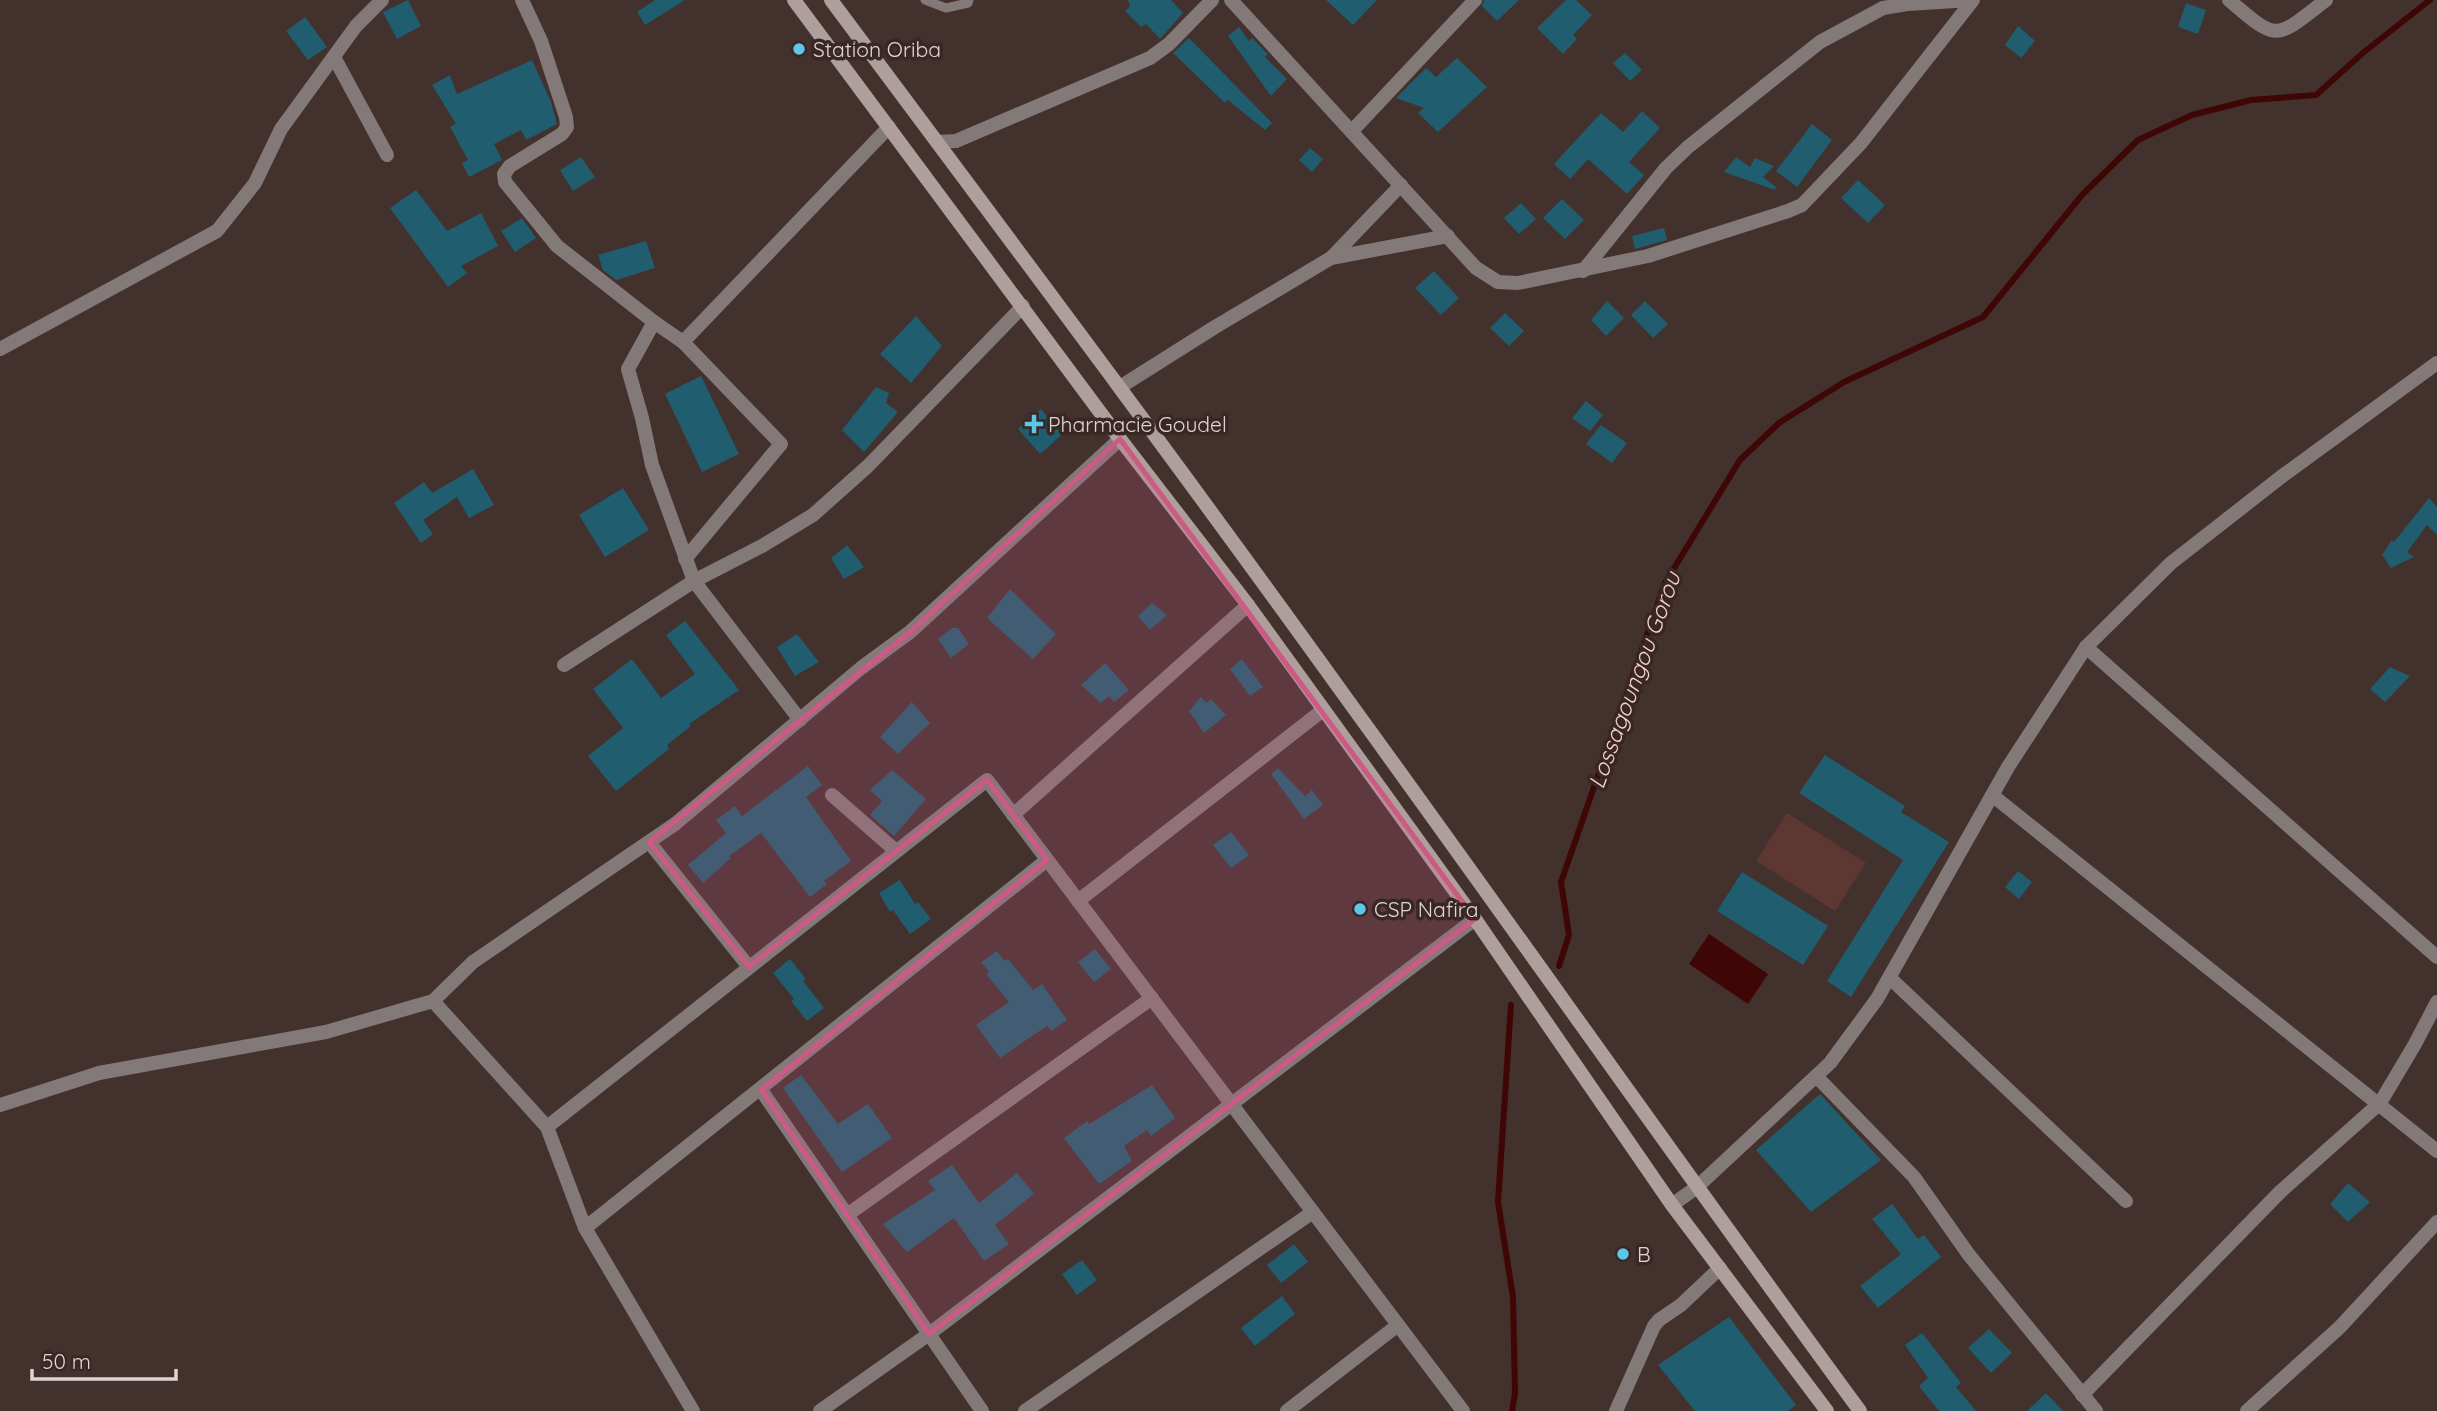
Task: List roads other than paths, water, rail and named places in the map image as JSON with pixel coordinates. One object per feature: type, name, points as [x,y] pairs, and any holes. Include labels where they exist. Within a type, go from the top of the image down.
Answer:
[{"type":"main road","points":[[794,0],[1120,439],[1248,605],[1475,919],[1672,1205],[1827,1411]]},
{"type":"main road","points":[[831,0],[1120,387],[1860,1411]]},
{"type":"street","points":[[0,349],[217,230],[255,183],[281,130],[356,26],[382,0]]},
{"type":"street","points":[[522,0],[541,41],[567,127],[562,134],[510,166],[504,174],[505,183],[557,246],[683,342],[780,444],[685,559]]},
{"type":"street","points":[[937,142],[956,141],[1150,58],[1169,44],[1212,0]]},
{"type":"street","points":[[1231,0],[1476,268],[1498,282],[1518,284],[1648,256],[1802,205],[1861,143],[1972,0]]},
{"type":"street","points":[[1352,131],[1475,0]]},
{"type":"street","points":[[1583,271],[1666,168],[1688,147],[1820,42],[1885,4],[1972,0]]},
{"type":"street","points":[[2229,0],[2260,27],[2275,32],[2289,28],[2326,0]]},
{"type":"street","points":[[334,57],[387,155]]},
{"type":"street","points":[[683,342],[889,127]]},
{"type":"street","points":[[1120,387],[1331,258],[1401,185]]},
{"type":"street","points":[[1331,258],[1448,236]]},
{"type":"street","points":[[564,665],[694,581],[803,522],[841,493],[1023,306]]},
{"type":"street","points":[[654,322],[628,369],[652,465],[685,559],[694,581],[800,720]]},
{"type":"street","points":[[1672,1205],[1697,1187],[1830,1063],[1877,999],[1992,795],[2086,648],[2171,563],[2281,477],[2437,363]]},
{"type":"street","points":[[0,1105],[99,1073],[326,1032],[433,1001],[473,962],[675,824],[945,601],[1120,439]]},
{"type":"street","points":[[1013,815],[1248,605]]},
{"type":"street","points":[[2086,648],[2437,957]]},
{"type":"street","points":[[1078,901],[1324,710]]},
{"type":"street","points":[[547,1127],[987,780],[1463,1411]]},
{"type":"street","points":[[832,794],[896,851]]},
{"type":"street","points":[[1992,795],[2437,1151]]},
{"type":"street","points":[[649,842],[749,967]]},
{"type":"street","points":[[586,1228],[1047,860]]},
{"type":"street","points":[[820,1411],[929,1334],[1475,919]]},
{"type":"street","points":[[1889,978],[2126,1201]]},
{"type":"street","points":[[847,1214],[1152,998]]},
{"type":"street","points":[[433,1001],[547,1127],[586,1228],[693,1411]]},
{"type":"street","points":[[2081,1395],[2280,1192],[2380,1103],[2416,1044],[2437,1002]]},
{"type":"street","points":[[1816,1076],[1914,1177],[1969,1255],[2095,1411]]},
{"type":"street","points":[[761,1090],[982,1411]]},
{"type":"street","points":[[1026,1411],[1313,1212]]},
{"type":"street","points":[[2247,1411],[2340,1327],[2437,1222]]},
{"type":"street","points":[[1616,1411],[1654,1326],[1720,1268]]},
{"type":"street","points":[[1287,1411],[1398,1325]]},
{"type":"lane","points":[[925,0],[946,8],[968,3],[970,0]]},
{"type":"waterway","name":"Lossagoungou Gorou","points":[[1559,966],[1569,935],[1561,882],[1665,583],[1740,460],[1779,423],[1844,382],[1983,317],[2082,195],[2138,140],[2192,115],[2251,100],[2316,95],[2364,52],[2430,0]]},
{"type":"waterway","name":"Lossagoungou Gorou","points":[[1511,1005],[1498,1202],[1513,1297],[1515,1393],[1512,1411]]},
{"type":"place","name":"Station Oriba","points":[[799,49]]},
{"type":"place","name":"Pharmacie Goudel","points":[[1034,424]]},
{"type":"place","name":"CSP Nafira","points":[[1360,909]]},
{"type":"place","name":"B","points":[[1623,1254]]}]
